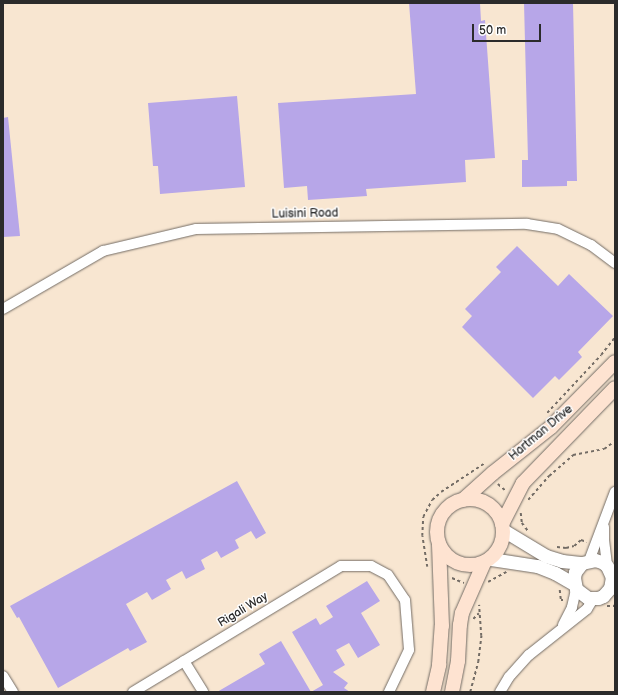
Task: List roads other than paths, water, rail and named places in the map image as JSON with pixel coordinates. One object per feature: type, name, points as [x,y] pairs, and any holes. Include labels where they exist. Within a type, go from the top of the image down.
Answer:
[{"type":"main road","name":"Hartman Drive","points":[[463,500],[488,469],[551,427],[615,362]]},
{"type":"main road","name":"Hartman Drive","points":[[503,527],[515,497],[532,472],[615,388]]},
{"type":"main road","points":[[433,692],[439,665],[442,626],[435,575],[439,544],[438,528],[444,513],[449,507],[463,500],[471,499],[487,504],[494,509],[503,527],[500,546],[487,561],[480,585],[460,625],[458,661],[452,692]]},
{"type":"main road","points":[[439,544],[445,553],[458,562],[473,566],[487,561]]},
{"type":"street","name":"Luisini Road","points":[[3,309],[103,251],[196,228],[527,224],[558,229],[591,245],[615,263]]},
{"type":"street","points":[[561,628],[570,614],[573,603],[575,572],[586,562],[595,544],[615,492]]},
{"type":"street","points":[[603,601],[603,596],[610,588],[612,583],[611,571],[604,540],[605,519]]},
{"type":"street","points":[[503,527],[546,556],[562,561],[602,562],[611,571]]},
{"type":"street","points":[[487,561],[537,566],[555,572],[575,586],[583,596],[603,601]]},
{"type":"street","name":"Rigali Way","points":[[133,692],[341,566],[371,566],[388,575],[405,600],[409,650],[390,692]]},
{"type":"street","points":[[500,692],[509,677],[529,655],[561,628],[587,609],[603,601]]},
{"type":"street","points":[[184,661],[202,692]]},
{"type":"street","points":[[3,676],[13,692]]}]
